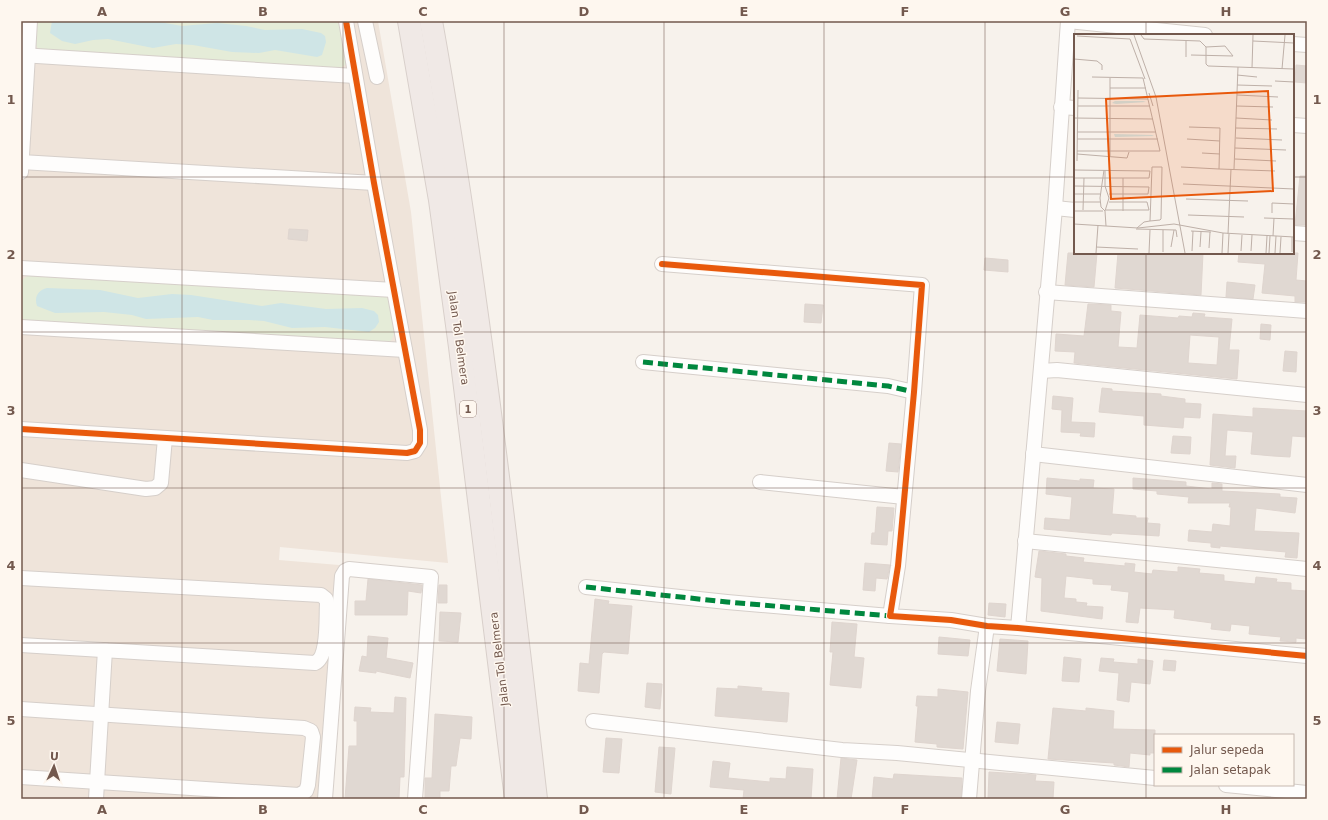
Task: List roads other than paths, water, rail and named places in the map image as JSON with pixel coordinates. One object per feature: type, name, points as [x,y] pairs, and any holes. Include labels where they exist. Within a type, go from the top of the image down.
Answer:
[{"type":"highway","name":"Jalan Tol Belmera","points":[[409,21],[440,200],[460,347],[516,799]]},
{"type":"highway","name":"Jalan Tol Belmera","points":[[431,21],[453,146],[476,308],[536,799]]},
{"type":"street","points":[[30,21],[24,55],[21,165],[374,183]]},
{"type":"street","points":[[21,429],[407,453],[415,451],[420,443],[420,430],[374,183],[346,21]]},
{"type":"street","points":[[365,21],[377,77]]},
{"type":"street","points":[[1018,628],[1054,208],[1068,107],[1068,21],[1195,34]]},
{"type":"street","points":[[1294,44],[1307,45]]},
{"type":"street","points":[[24,55],[355,76]]},
{"type":"street","points":[[1294,125],[1307,126]]},
{"type":"street","points":[[1054,208],[1074,210]]},
{"type":"street","points":[[1294,233],[1307,234]]},
{"type":"street","points":[[662,264],[922,285],[898,566],[890,616]]},
{"type":"street","points":[[21,268],[394,290]]},
{"type":"street","points":[[1046,292],[1307,311]]},
{"type":"street","points":[[21,328],[405,350]]},
{"type":"street","points":[[644,362],[888,386],[914,392]]},
{"type":"street","points":[[1041,371],[1065,371],[1307,395]]},
{"type":"street","points":[[21,470],[146,489],[155,488],[161,483],[165,438]]},
{"type":"street","points":[[1033,454],[1307,485]]},
{"type":"street","points":[[760,482],[904,497]]},
{"type":"street","points":[[1025,541],[1307,570]]},
{"type":"street","points":[[325,799],[342,576],[349,569],[431,577],[415,799]]},
{"type":"street","points":[[21,578],[321,595],[326,599],[327,603],[324,653],[320,661],[315,663],[21,645]]},
{"type":"street","points":[[586,587],[727,602],[951,620],[987,626],[1307,656]]},
{"type":"street","points":[[969,799],[978,691],[987,626]]},
{"type":"street","points":[[96,799],[105,650]]},
{"type":"street","points":[[21,709],[304,728],[311,731],[312,737],[308,785],[306,791],[299,794],[21,778]]},
{"type":"street","points":[[593,721],[842,750],[897,753],[1154,778]]},
{"type":"street","points":[[1236,786],[1307,793]]}]
